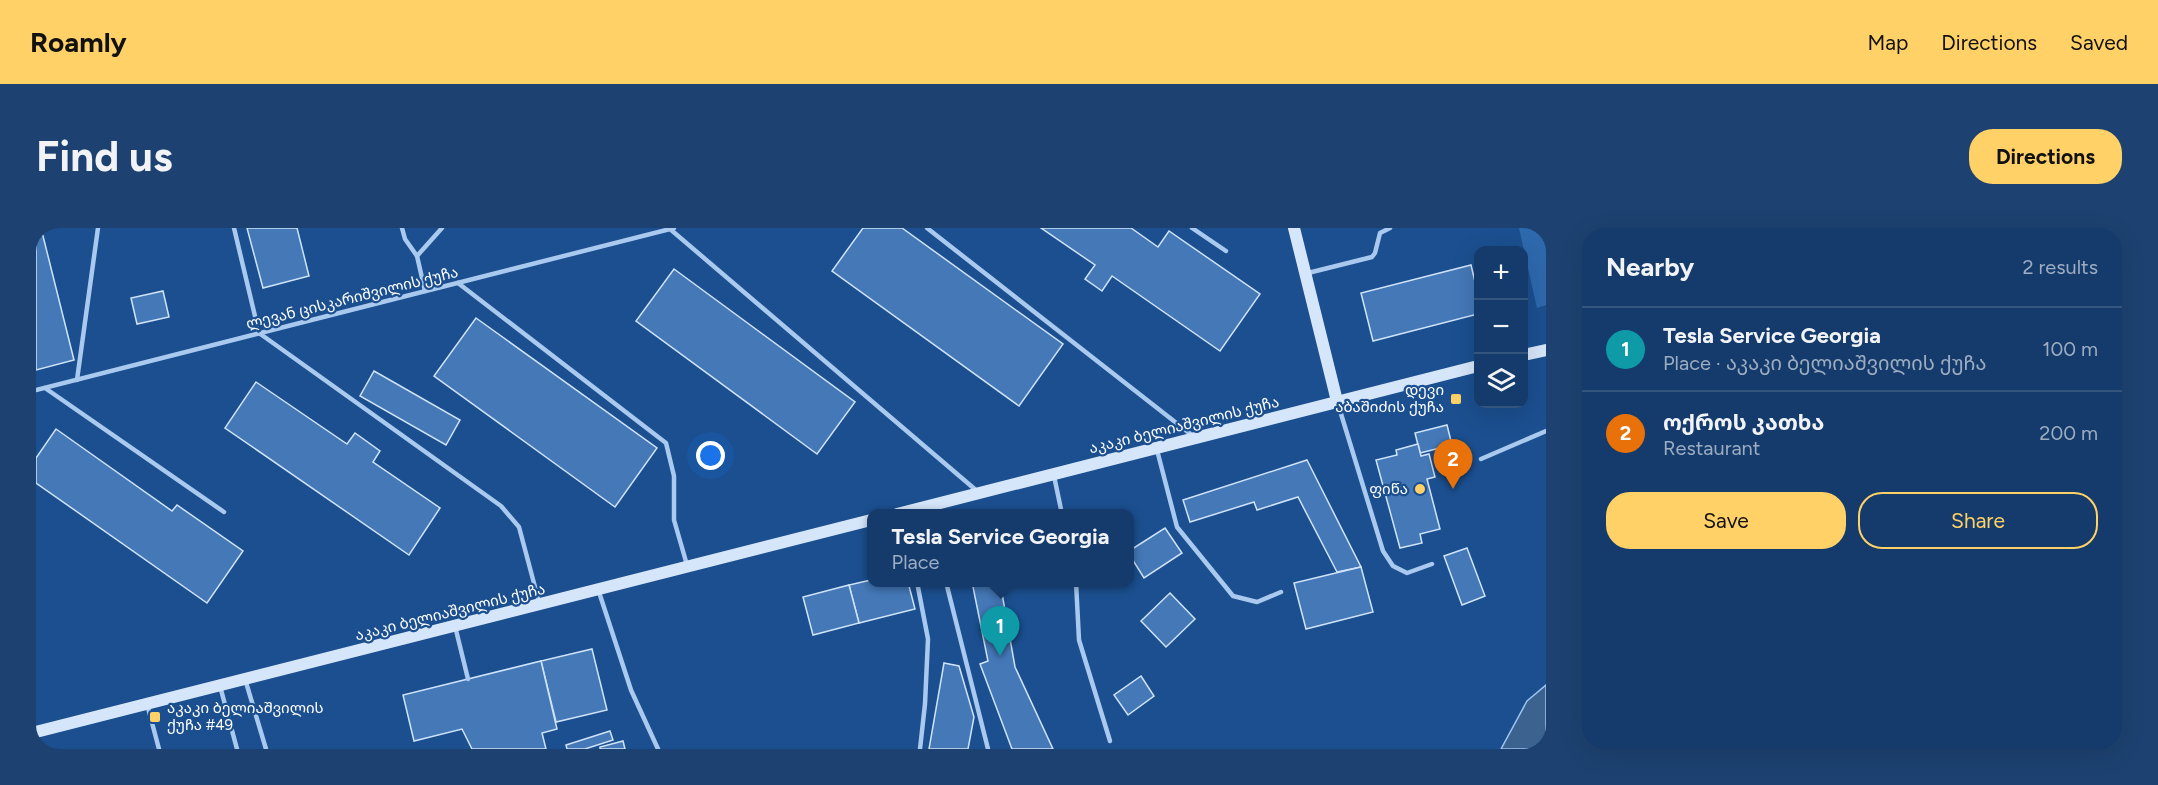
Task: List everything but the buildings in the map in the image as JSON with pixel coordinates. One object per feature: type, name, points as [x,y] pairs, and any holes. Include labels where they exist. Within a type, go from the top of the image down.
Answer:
[{"type":"main road","points":[[1294,228],[1337,401]]},
{"type":"main road","points":[[1528,354],[1546,350]]},
{"type":"main road","name":"აკაკი ბელიაშვილის ქუჩა","points":[[931,509],[979,492],[1474,367]]},
{"type":"main road","name":"აკაკი ბელიაშვილის ქუჩა","points":[[36,732],[867,521]]},
{"type":"lane","points":[[77,380],[98,228]]},
{"type":"lane","points":[[234,228],[260,333],[501,506],[519,527],[540,604]]},
{"type":"lane","points":[[402,228],[405,239],[417,256],[425,291]]},
{"type":"lane","points":[[417,256],[442,228]]},
{"type":"lane","points":[[927,228],[1195,438]]},
{"type":"lane","points":[[1192,228],[1226,251]]},
{"type":"lane","points":[[1305,274],[1372,257],[1380,233],[1390,228]]},
{"type":"lane","points":[[672,229],[979,492]]},
{"type":"lane","name":"ლევან ცისკარიშვილის ქუჩა","points":[[36,390],[672,229]]},
{"type":"lane","points":[[458,283],[666,443],[674,476],[674,520],[687,567]]},
{"type":"lane","points":[[45,388],[224,512]]},
{"type":"lane","points":[[1337,401],[1383,551],[1393,566],[1407,573],[1432,564]]},
{"type":"lane","points":[[1480,459],[1546,431]]},
{"type":"lane","points":[[1157,447],[1177,527],[1233,596],[1257,602],[1281,592]]},
{"type":"lane","points":[[1053,474],[1061,509]]},
{"type":"lane","points":[[918,587],[928,639],[920,749]]},
{"type":"lane","points":[[947,587],[988,749]]},
{"type":"lane","points":[[1076,587],[1078,640],[1110,741]]},
{"type":"lane","points":[[598,589],[631,690],[658,749]]},
{"type":"lane","points":[[455,626],[468,679]]},
{"type":"lane","points":[[245,679],[266,749]]},
{"type":"lane","points":[[220,686],[237,749]]},
{"type":"lane","points":[[147,704],[159,749]]},
{"type":"shaded area","points":[[1519,228],[1546,228],[1546,305],[1537,308],[1528,268],[1528,246],[1523,246]]},
{"type":"shaded area","points":[[1546,685],[1546,749],[1501,749],[1527,701]]},
{"type":"place","name":"დევი აბაშიძის ქუჩა","points":[[1456,399]]},
{"type":"place","name":"ფიწა","points":[[1420,489]]},
{"type":"place","name":"ოქროს კათხა","points":[[1453,489]]},
{"type":"place","name":"Tesla Service Georgia","points":[[1000,656]]},
{"type":"place","name":"აკაკი ბელიაშვილის ქუჩა #49","points":[[155,717]]}]
